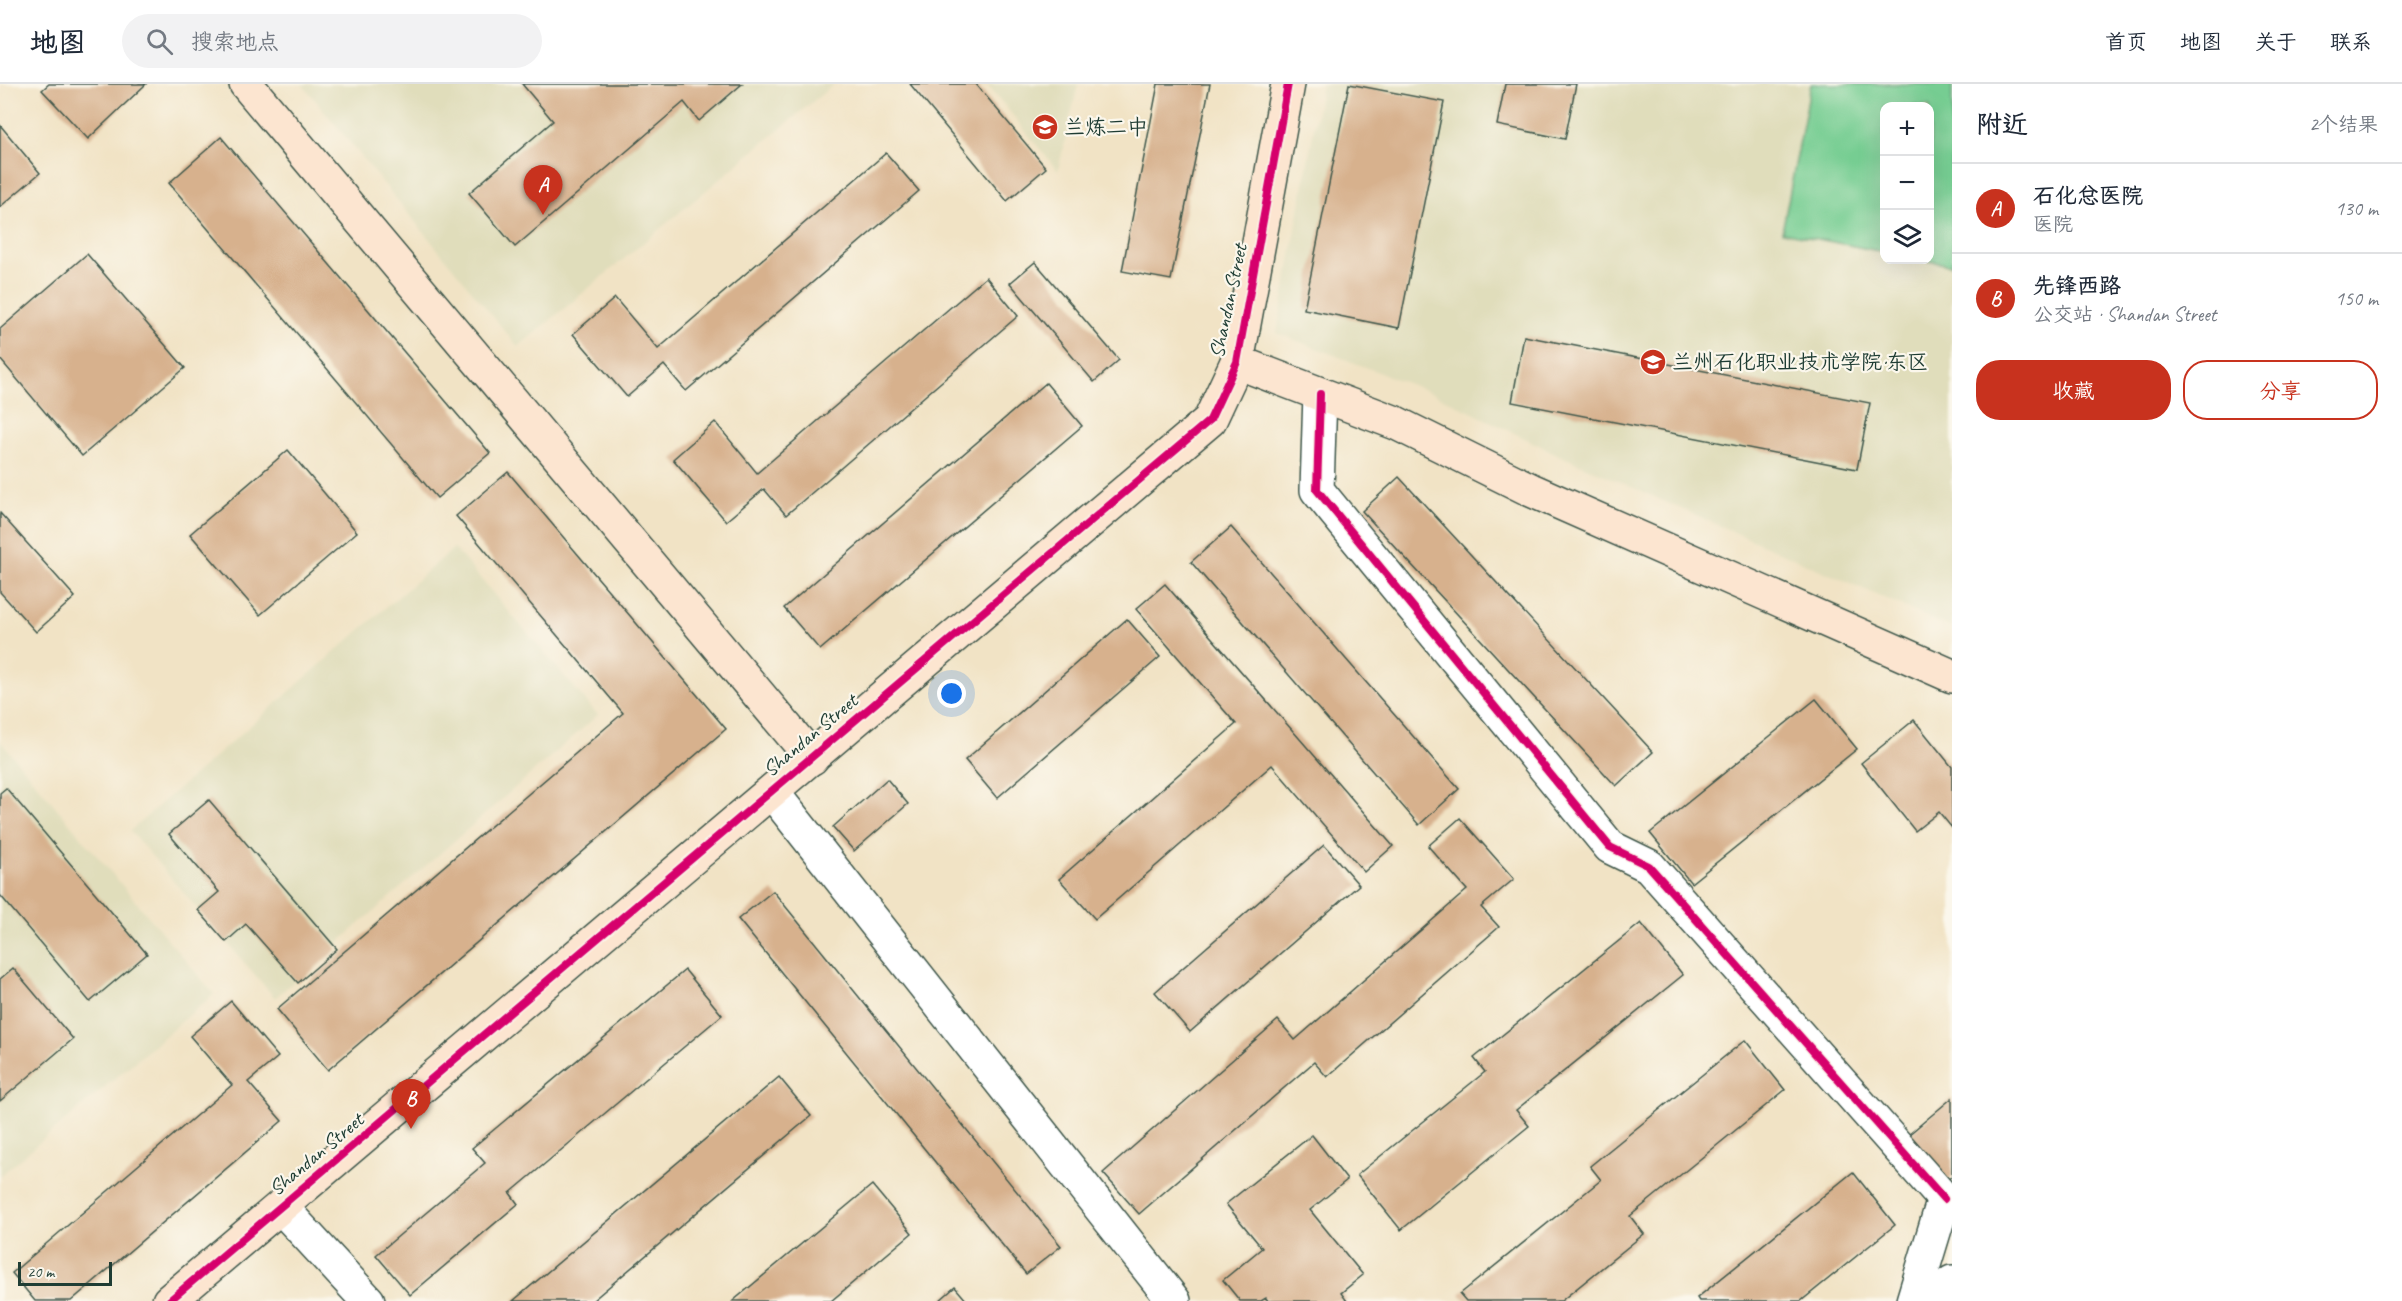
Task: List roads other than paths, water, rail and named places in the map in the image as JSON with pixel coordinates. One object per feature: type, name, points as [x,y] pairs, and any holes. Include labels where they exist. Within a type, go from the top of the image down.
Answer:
[{"type":"street","points":[[246,84],[812,758]]},
{"type":"street","name":"Shandan Street","points":[[169,1301],[1210,420],[1237,362],[1288,84]]},
{"type":"street","points":[[1237,362],[1396,423],[1531,490],[1952,676]]},
{"type":"street","points":[[1320,394],[1317,490],[1610,847],[1649,866],[1948,1198],[1913,1301]]},
{"type":"street","points":[[772,792],[1174,1301]]},
{"type":"street","points":[[280,1207],[368,1301]]},
{"type":"street","points":[[1931,1301],[1952,1282]]},
{"type":"place","name":"兰炼二中","points":[[1045,127]]},
{"type":"place","name":"石化总医院","points":[[543,215]]},
{"type":"place","name":"兰州石化职业技术学院·东区","points":[[1653,362]]},
{"type":"place","name":"先锋西路","points":[[411,1129]]}]
